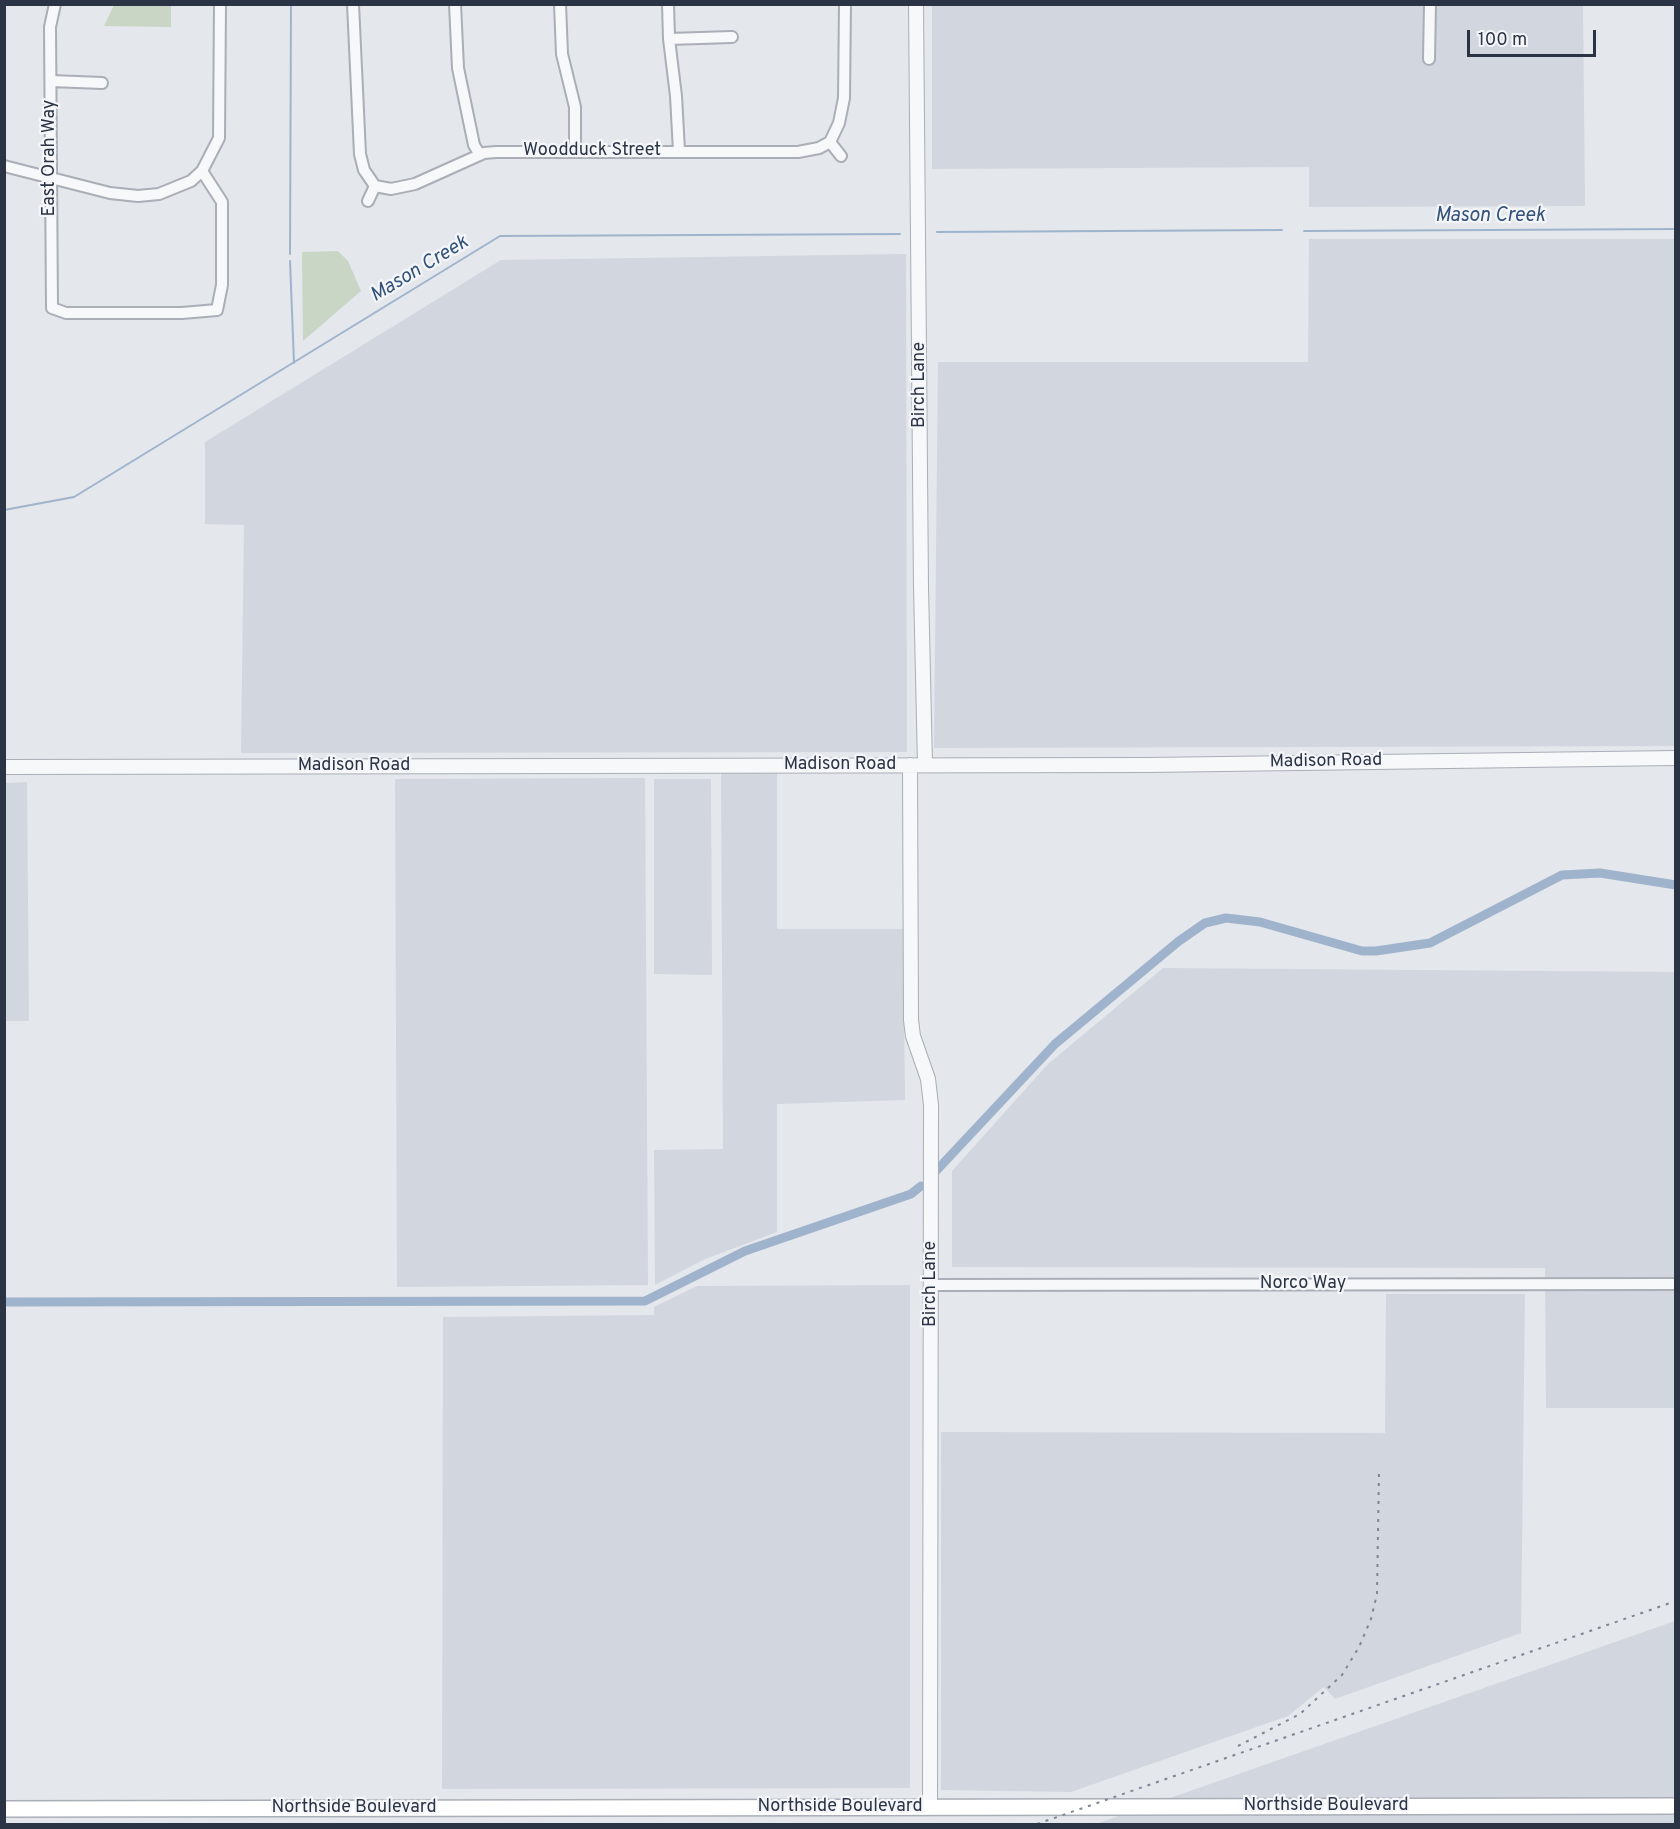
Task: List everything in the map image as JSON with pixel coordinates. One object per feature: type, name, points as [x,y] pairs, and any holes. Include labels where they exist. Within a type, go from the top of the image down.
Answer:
[{"type":"main road","name":"Northside Boulevard","points":[[4,1809],[1676,1806]]},
{"type":"street","name":"East Orah Way","points":[[55,4],[50,27],[51,302],[56,311],[170,313],[218,310],[222,285],[222,202],[202,171]]},
{"type":"street","points":[[4,166],[51,176],[110,193],[138,196],[159,194],[191,181],[202,171],[219,138],[220,4]]},
{"type":"street","points":[[353,4],[360,154],[364,170],[375,186],[368,201]]},
{"type":"street","points":[[455,4],[458,68],[474,145],[480,155]]},
{"type":"street","points":[[560,4],[562,54],[575,107],[575,150]]},
{"type":"street","points":[[668,4],[679,150]]},
{"type":"street","points":[[841,156],[831,142],[839,123],[844,98],[844,4]]},
{"type":"street","name":"Birch Lane","points":[[916,4],[921,587],[925,765]]},
{"type":"street","points":[[1429,59],[1430,4]]},
{"type":"street","points":[[669,39],[732,37]]},
{"type":"street","points":[[51,81],[102,83]]},
{"type":"street","name":"Woodduck Street","points":[[375,186],[392,189],[415,184],[480,155],[496,152],[575,150],[798,152],[819,148],[831,142]]},
{"type":"street","name":"Madison Road","points":[[4,767],[925,765],[1676,758]]},
{"type":"street","name":"Birch Lane","points":[[910,765],[911,1020],[913,1036],[930,1091],[930,1807]]},
{"type":"street","name":"Norco Way","points":[[931,1285],[1676,1284]]},
{"type":"shaded area","points":[[932,5],[1583,5],[1585,206],[1309,207],[1309,167],[932,169]]},
{"type":"shaded area","points":[[1309,239],[1675,239],[1675,746],[934,748],[938,362],[1308,362]]},
{"type":"shaded area","points":[[906,254],[907,752],[241,753],[244,525],[205,524],[205,442],[501,260]]},
{"type":"shaded area","points":[[721,773],[777,773],[777,929],[903,929],[905,1100],[777,1104],[777,1232],[705,1259],[655,1285],[654,1150],[723,1149]]},
{"type":"shaded area","points":[[645,778],[648,1285],[397,1287],[395,779]]},
{"type":"shaded area","points":[[654,779],[711,779],[712,975],[654,974]]},
{"type":"shaded area","points":[[27,782],[29,1021],[5,1021],[5,783]]},
{"type":"shaded area","points":[[1163,968],[1675,972],[1675,1408],[1546,1408],[1545,1268],[952,1267],[952,1171],[1048,1064]]},
{"type":"shaded area","points":[[910,1285],[910,1788],[442,1789],[443,1317],[654,1315],[654,1307],[697,1286]]},
{"type":"shaded area","points":[[1386,1294],[1525,1294],[1521,1633],[1335,1699],[1324,1687],[1288,1716],[1071,1792],[941,1790],[941,1432],[1385,1433]]},
{"type":"shaded area","points":[[1675,1621],[1675,1824],[1096,1824],[1618,1641]]},
{"type":"green space","points":[[114,5],[171,5],[171,27],[104,26]]},
{"type":"green space","points":[[338,251],[348,261],[361,291],[303,341],[302,252]]},
{"type":"waterway","points":[[290,254],[291,4]]},
{"type":"waterway","name":"Mason Creek","points":[[1304,231],[1676,229]]},
{"type":"waterway","name":"Mason Creek","points":[[937,232],[1282,230]]},
{"type":"waterway","name":"Mason Creek","points":[[4,510],[74,497],[500,236],[900,234]]},
{"type":"waterway","points":[[290,261],[294,363]]},
{"type":"waterway","points":[[936,1171],[1055,1044],[1179,941],[1205,923],[1226,918],[1260,922],[1362,951],[1376,951],[1430,943],[1562,875],[1600,873],[1676,885]]},
{"type":"waterway","points":[[4,1302],[645,1301],[745,1251],[911,1194],[921,1186]]},
{"type":"railway","points":[[1238,1746],[1300,1714],[1342,1675],[1359,1647],[1371,1619],[1377,1594],[1379,1470]]},
{"type":"railway","points":[[1037,1824],[1676,1601]]}]
